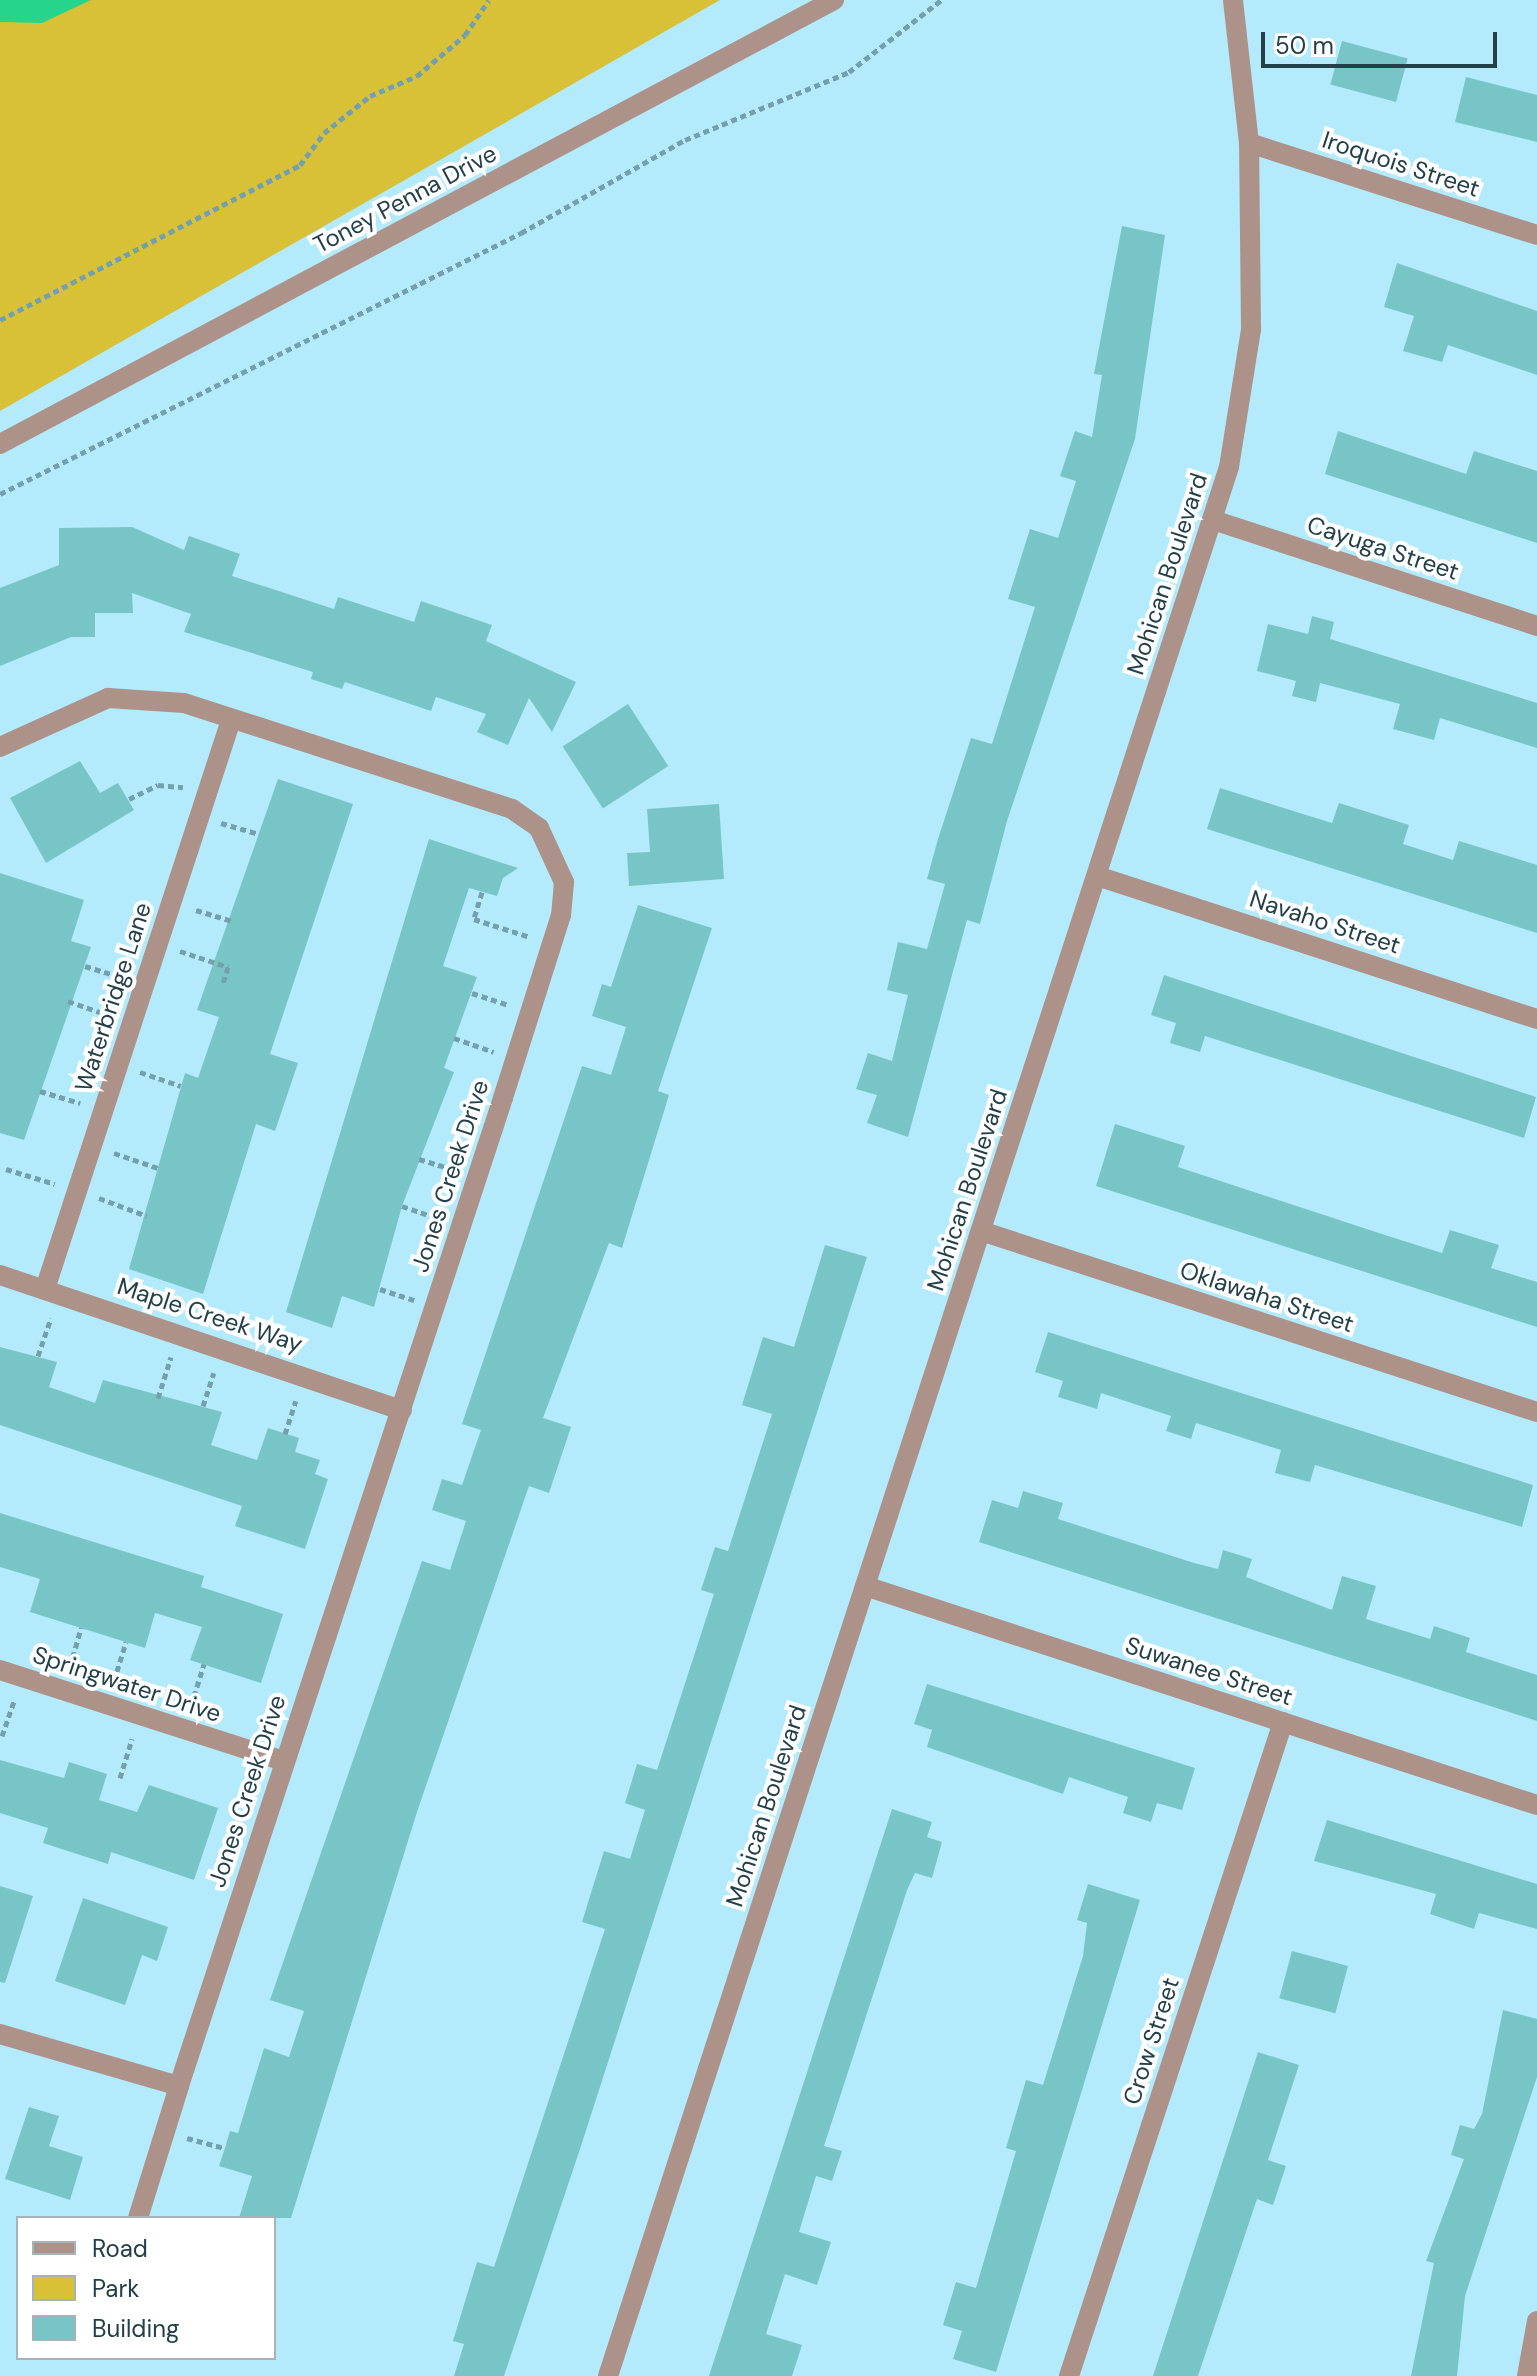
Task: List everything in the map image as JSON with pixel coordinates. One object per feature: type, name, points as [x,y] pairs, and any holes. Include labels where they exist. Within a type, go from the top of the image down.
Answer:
[{"type":"street","name":"Toney Penna Drive","points":[[0,444],[834,0]]},
{"type":"street","name":"Mohican Boulevard","points":[[608,2376],[1213,520],[1240,413],[1251,329],[1249,143],[1233,0]]},
{"type":"street","name":"Iroquois Street","points":[[1249,143],[1537,235]]},
{"type":"street","name":"Cayuga Street","points":[[1213,520],[1537,626]]},
{"type":"street","name":"Jones Creek Drive","points":[[0,747],[108,698],[179,702],[512,809],[530,822],[556,854],[564,882],[552,945],[402,1410],[283,1761],[139,2216]]},
{"type":"street","name":"Waterbridge Lane","points":[[52,1292],[77,1191],[231,720]]},
{"type":"street","name":"Navaho Street","points":[[1097,876],[1537,1019]]},
{"type":"street","name":"Oklawaha Street","points":[[981,1231],[1537,1412]]},
{"type":"street","name":"Maple Creek Way","points":[[0,1275],[180,1332],[402,1410]]},
{"type":"street","name":"Suwanee Street","points":[[865,1586],[1537,1805]]},
{"type":"street","name":"Springwater Drive","points":[[0,1670],[283,1761]]},
{"type":"street","name":"Crow Street","points":[[1069,2376],[1283,1722]]},
{"type":"street","points":[[0,2034],[179,2086]]},
{"type":"street","points":[[1527,2376],[1537,2321]]},
{"type":"path","points":[[0,320],[300,165],[324,133],[370,96],[417,76],[465,35],[489,0]]},
{"type":"path","points":[[0,494],[479,254],[685,140],[849,72],[941,0]]},
{"type":"path","points":[[129,799],[158,785],[207,793]]},
{"type":"path","points":[[199,817],[259,834]]},
{"type":"path","points":[[482,892],[474,919],[552,945]]},
{"type":"path","points":[[171,902],[233,921]]},
{"type":"path","points":[[158,943],[228,967],[223,983]]},
{"type":"path","points":[[85,966],[144,985]]},
{"type":"path","points":[[472,993],[530,1013]]},
{"type":"path","points":[[68,1001],[132,1023]]},
{"type":"path","points":[[454,1038],[515,1059]]},
{"type":"path","points":[[118,1065],[181,1086]]},
{"type":"path","points":[[40,1091],[103,1111]]},
{"type":"path","points":[[92,1145],[158,1168]]},
{"type":"path","points":[[419,1159],[477,1177]]},
{"type":"path","points":[[6,1169],[147,1216]]},
{"type":"path","points":[[402,1206],[461,1226]]},
{"type":"path","points":[[38,1356],[52,1292]]},
{"type":"path","points":[[158,1398],[180,1332]]},
{"type":"path","points":[[63,1691],[81,1628]]},
{"type":"path","points":[[107,1705],[126,1642]]},
{"type":"path","points":[[184,1730],[204,1664]]},
{"type":"path","points":[[2,1736],[22,1677]]},
{"type":"path","points":[[120,1778],[140,1715]]},
{"type":"path","points":[[164,2131],[225,2148]]},
{"type":"green space","points":[[0,0],[720,0],[0,411]]},
{"type":"shaded area","points":[[0,0],[91,0],[42,23],[0,22]]},
{"type":"building","points":[[1342,41],[1408,59],[1396,102],[1330,84]]},
{"type":"building","points":[[1466,77],[1537,95],[1537,142],[1455,122]]},
{"type":"building","points":[[1122,226],[1165,235],[1135,439],[1007,821],[980,924],[967,920],[908,1137],[867,1123],[877,1095],[856,1089],[868,1053],[892,1061],[908,995],[887,990],[898,942],[927,949],[945,884],[927,879],[938,839],[971,738],[992,744],[1035,607],[1008,599],[1030,529],[1058,538],[1076,481],[1060,476],[1075,431],[1092,437],[1102,375],[1094,374]]},
{"type":"building","points":[[1397,263],[1537,311],[1537,375],[1448,345],[1442,362],[1403,351],[1414,316],[1384,307]]},
{"type":"building","points":[[1338,431],[1466,474],[1474,451],[1537,471],[1537,543],[1325,474]]},
{"type":"building","points":[[132,527],[184,550],[189,536],[240,554],[232,576],[334,609],[338,597],[414,622],[421,601],[492,625],[486,641],[576,682],[552,732],[529,698],[508,745],[477,732],[486,714],[436,697],[431,711],[345,682],[342,689],[311,679],[313,672],[184,632],[191,614],[132,593],[133,613],[95,613],[95,637],[71,637],[0,666],[0,588],[59,565],[59,528]]},
{"type":"building","points":[[1312,616],[1334,622],[1330,639],[1537,703],[1537,748],[1440,718],[1434,740],[1393,729],[1400,704],[1320,683],[1316,702],[1292,696],[1296,681],[1257,671],[1268,624],[1308,634]]},
{"type":"building","points":[[628,704],[668,766],[603,809],[563,746]]},
{"type":"building","points":[[80,761],[100,793],[118,783],[134,810],[46,863],[10,798]]},
{"type":"building","points":[[278,779],[353,804],[270,1054],[298,1063],[275,1131],[256,1124],[203,1294],[129,1269],[185,1073],[198,1078],[219,1017],[197,1010]]},
{"type":"building","points":[[1220,788],[1332,823],[1339,803],[1409,825],[1403,844],[1453,860],[1459,841],[1537,865],[1537,933],[1207,829]]},
{"type":"building","points":[[719,804],[724,879],[629,886],[627,853],[650,852],[647,809]]},
{"type":"building","points":[[429,839],[518,868],[503,878],[497,896],[469,888],[443,966],[477,977],[444,1068],[454,1072],[402,1206],[374,1307],[342,1296],[332,1328],[286,1312]]},
{"type":"building","points":[[0,873],[84,900],[71,941],[91,947],[24,1140],[0,1133]]},
{"type":"building","points":[[638,905],[712,928],[658,1091],[669,1095],[622,1248],[609,1243],[543,1418],[571,1427],[549,1493],[529,1486],[417,1812],[291,2218],[240,2216],[252,2176],[219,2166],[230,2131],[238,2133],[264,2048],[289,2057],[304,2011],[270,2000],[422,1561],[450,1570],[466,1521],[432,1510],[442,1479],[462,1485],[481,1430],[462,1424],[582,1066],[611,1075],[626,1027],[592,1016],[602,984],[611,987]]},
{"type":"building","points":[[1164,975],[1536,1097],[1524,1138],[1205,1036],[1200,1052],[1170,1043],[1176,1023],[1151,1015]]},
{"type":"building","points":[[1115,1124],[1185,1146],[1178,1167],[1388,1236],[1442,1253],[1450,1230],[1499,1245],[1491,1268],[1537,1282],[1537,1327],[1096,1186]]},
{"type":"building","points":[[825,1245],[867,1257],[581,2146],[504,2376],[454,2376],[464,2344],[453,2341],[477,2262],[494,2267],[605,1929],[582,1922],[604,1851],[630,1859],[645,1810],[625,1803],[637,1764],[657,1770],[714,1594],[701,1590],[715,1547],[728,1551],[772,1414],[742,1405],[763,1337],[794,1347]]},
{"type":"building","points":[[1048,1332],[1533,1485],[1522,1527],[1315,1465],[1310,1482],[1275,1473],[1281,1450],[1196,1423],[1191,1439],[1166,1431],[1171,1416],[1101,1393],[1097,1409],[1058,1397],[1063,1381],[1035,1372]]},
{"type":"building","points":[[0,1347],[57,1362],[49,1387],[95,1403],[103,1380],[222,1412],[211,1445],[257,1460],[268,1428],[299,1438],[295,1452],[320,1460],[315,1474],[328,1479],[305,1549],[235,1526],[242,1506],[0,1425]]},
{"type":"building","points":[[1023,1491],[1063,1503],[1058,1519],[1194,1563],[1218,1569],[1223,1550],[1252,1559],[1246,1577],[1332,1610],[1342,1576],[1376,1586],[1366,1619],[1430,1639],[1434,1626],[1470,1638],[1466,1652],[1537,1675],[1537,1721],[979,1542],[992,1500],[1018,1508]]},
{"type":"building","points":[[0,1513],[204,1576],[201,1587],[283,1614],[261,1683],[190,1660],[202,1627],[155,1613],[145,1648],[30,1612],[40,1579],[0,1567]]},
{"type":"building","points":[[927,1684],[1195,1768],[1182,1810],[1157,1803],[1151,1822],[1123,1813],[1128,1797],[1069,1777],[1063,1794],[927,1747],[932,1730],[914,1724]]},
{"type":"building","points":[[0,1760],[64,1778],[69,1762],[107,1774],[99,1800],[137,1812],[149,1785],[218,1808],[194,1880],[111,1852],[108,1864],[43,1843],[48,1828],[0,1813]]},
{"type":"building","points":[[892,1809],[932,1822],[927,1837],[942,1842],[932,1878],[915,1873],[907,1890],[824,2146],[842,2151],[832,2181],[816,2176],[799,2232],[831,2242],[817,2285],[785,2274],[766,2334],[802,2345],[792,2376],[709,2376]]},
{"type":"building","points":[[1327,1820],[1537,1884],[1537,1929],[1479,1913],[1474,1929],[1430,1914],[1436,1894],[1314,1861]]},
{"type":"building","points":[[1088,1884],[1140,1900],[996,2372],[953,2359],[962,2331],[943,2325],[956,2282],[976,2288],[1016,2151],[1006,2148],[1026,2080],[1043,2085],[1083,1956],[1087,1923],[1077,1920]]},
{"type":"building","points":[[0,1886],[33,1896],[5,1983],[0,1982]]},
{"type":"building","points":[[83,1898],[168,1927],[157,1961],[142,1955],[125,2005],[55,1981]]},
{"type":"building","points":[[1292,1951],[1348,1966],[1335,2013],[1279,1998]]},
{"type":"building","points":[[1503,2010],[1537,2019],[1537,2077],[1465,2296],[1457,2376],[1411,2376],[1434,2263],[1426,2261],[1464,2159],[1451,2155],[1460,2125],[1474,2129],[1482,2114]]},
{"type":"building","points":[[1258,2052],[1299,2065],[1268,2160],[1286,2166],[1273,2205],[1257,2199],[1198,2376],[1153,2376]]},
{"type":"building","points":[[29,2107],[59,2116],[49,2146],[83,2157],[70,2200],[5,2179]]}]
